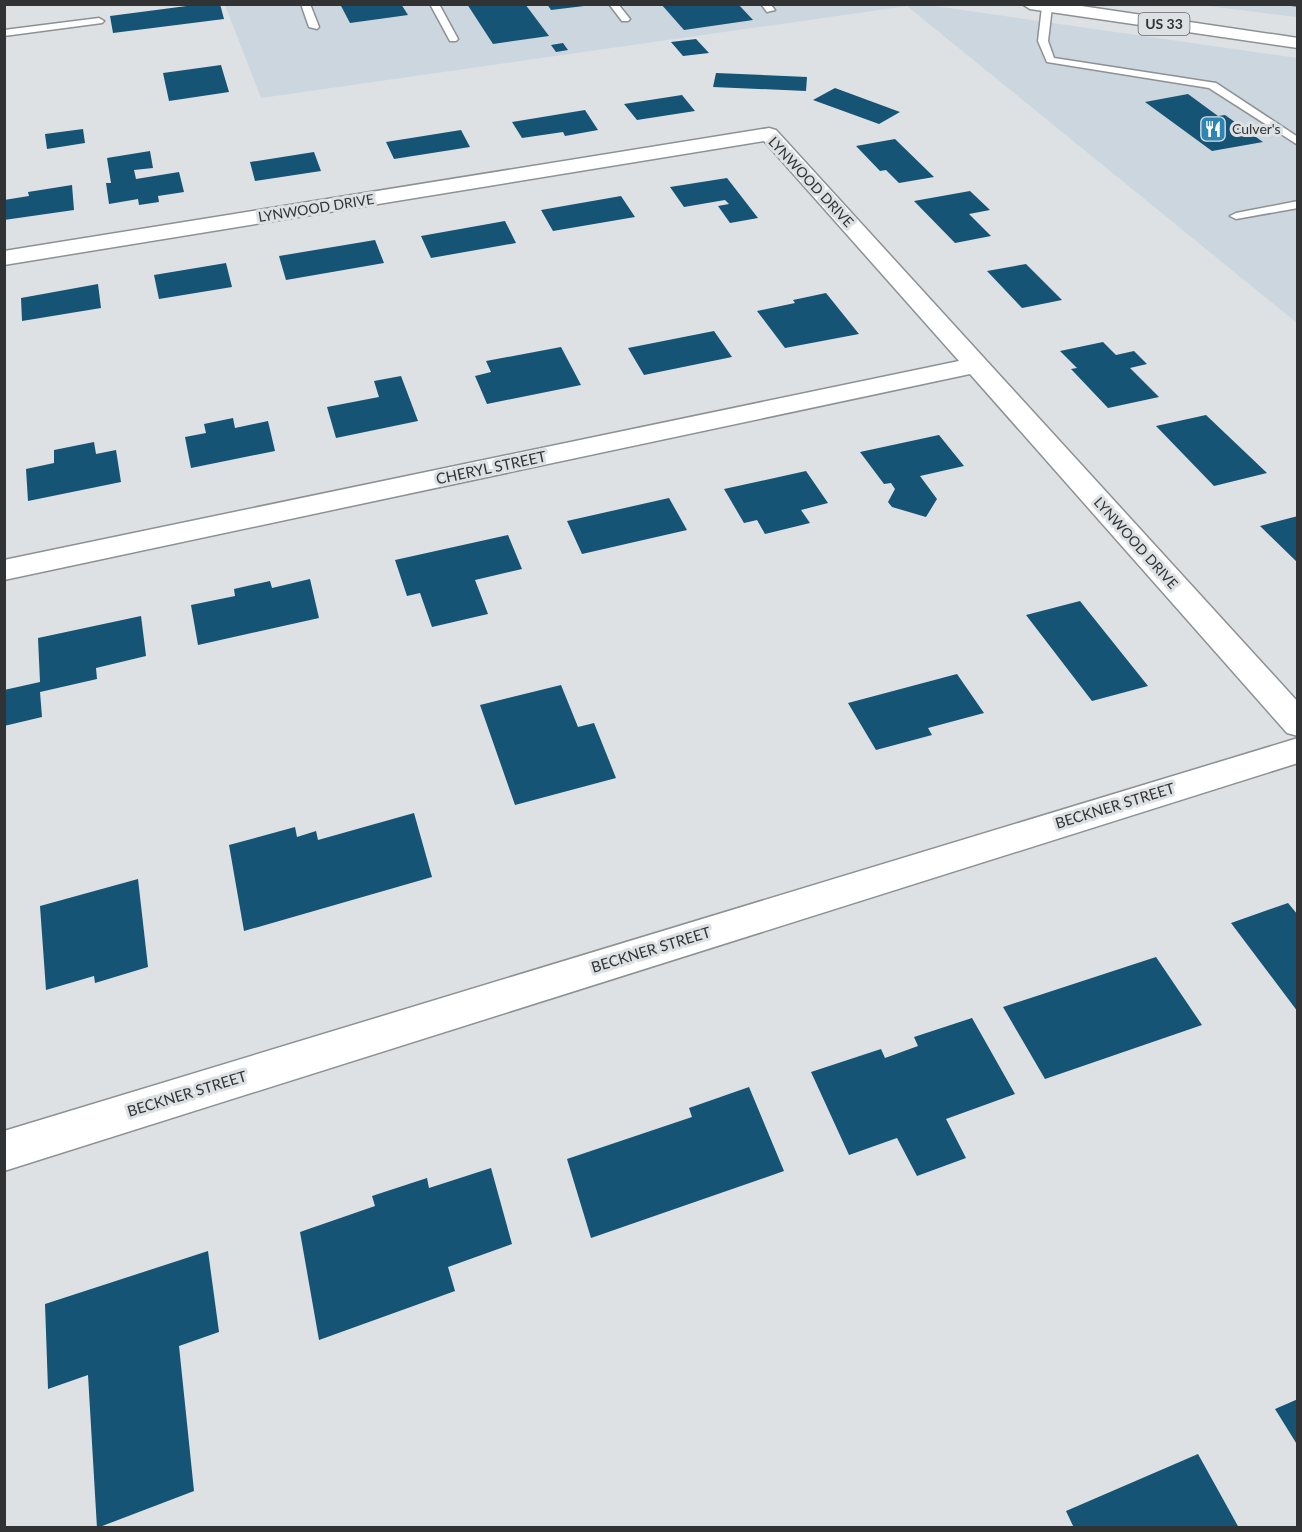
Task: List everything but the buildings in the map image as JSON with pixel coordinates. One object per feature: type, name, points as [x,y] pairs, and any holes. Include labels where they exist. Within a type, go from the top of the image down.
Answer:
[{"type":"main road","name":"US 33","points":[[1039,6],[1298,44]]},
{"type":"main road","name":"LYNWOOD DRIVE","points":[[4,258],[769,134],[1298,724]]},
{"type":"main road","name":"CHERYL STREET","points":[[4,570],[977,365]]},
{"type":"main road","name":"BECKNER STREET","points":[[4,1151],[1298,750]]},
{"type":"lane","points":[[305,4],[314,27]]},
{"type":"lane","points":[[434,4],[453,39]]},
{"type":"lane","points":[[613,4],[625,19]]},
{"type":"lane","points":[[1039,6],[1042,41],[1050,60],[1212,85],[1298,142]]},
{"type":"lane","points":[[4,33],[99,21]]},
{"type":"lane","points":[[1191,81],[1298,155]]},
{"type":"lane","points":[[1236,216],[1298,204]]},
{"type":"shaded area","points":[[921,4],[1297,58],[1297,323],[907,6],[261,98],[225,5]]},
{"type":"shaded area","points":[[1201,5],[1297,5],[1297,17]]},
{"type":"railway","points":[[1291,4],[1298,5]]},
{"type":"place","name":"Culver's","points":[[1213,129]]}]
